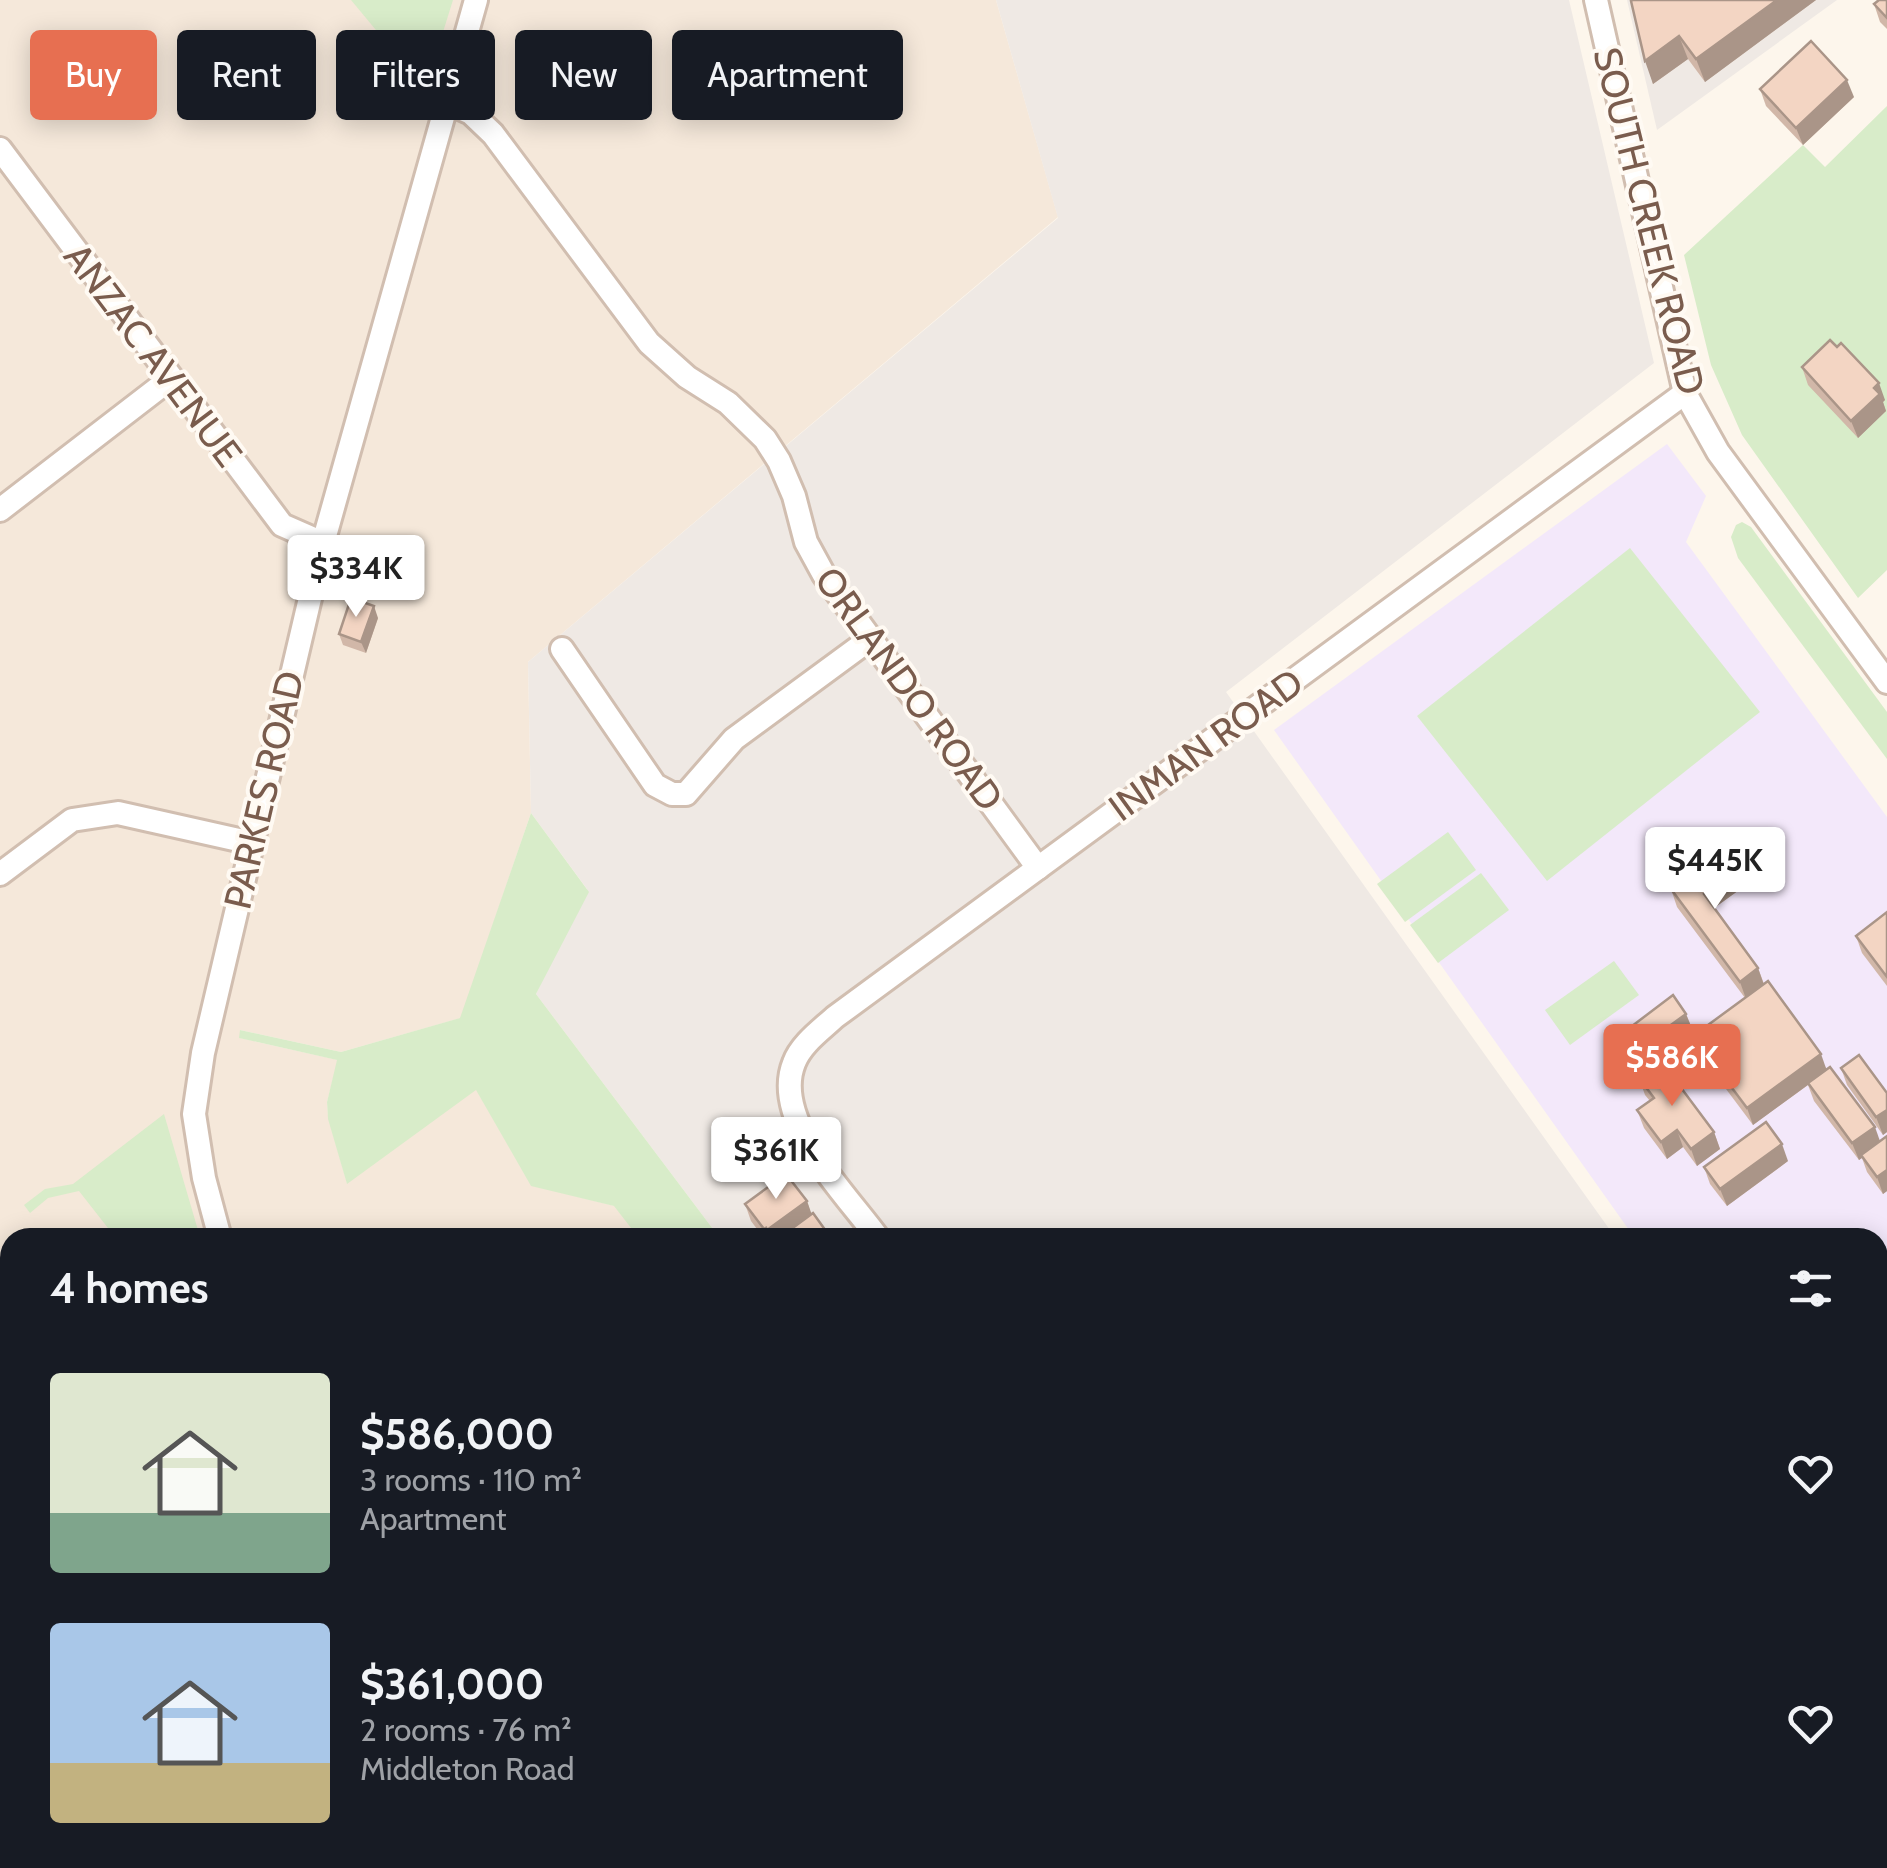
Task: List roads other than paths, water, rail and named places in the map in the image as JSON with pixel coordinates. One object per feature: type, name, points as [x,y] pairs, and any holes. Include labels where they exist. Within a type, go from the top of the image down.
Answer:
[{"type":"street","name":"PARKES ROAD","points":[[467,30],[476,0]]},
{"type":"street","name":"SOUTH CREEK ROAD","points":[[1596,0],[1685,394],[1718,452],[1887,682]]},
{"type":"street","name":"PARKES ROAD","points":[[217,1228],[204,1178],[194,1114],[203,1053],[322,542],[441,120]]},
{"type":"street","name":"ORLANDO ROAD","points":[[478,120],[493,134],[661,357],[728,403],[765,439],[779,461],[794,496],[806,542],[824,575],[1038,868]]},
{"type":"street","name":"ANZAC AVENUE","points":[[0,148],[282,525],[322,542]]},
{"type":"street","points":[[0,510],[170,379]]},
{"type":"street","name":"INMAN ROAD","points":[[871,1228],[801,1134],[790,1104],[794,1062],[804,1046],[835,1017],[1685,394]]},
{"type":"street","points":[[562,649],[655,785],[672,794],[686,794],[734,739],[870,639]]},
{"type":"street","points":[[0,874],[72,820],[118,812],[252,843]]}]
